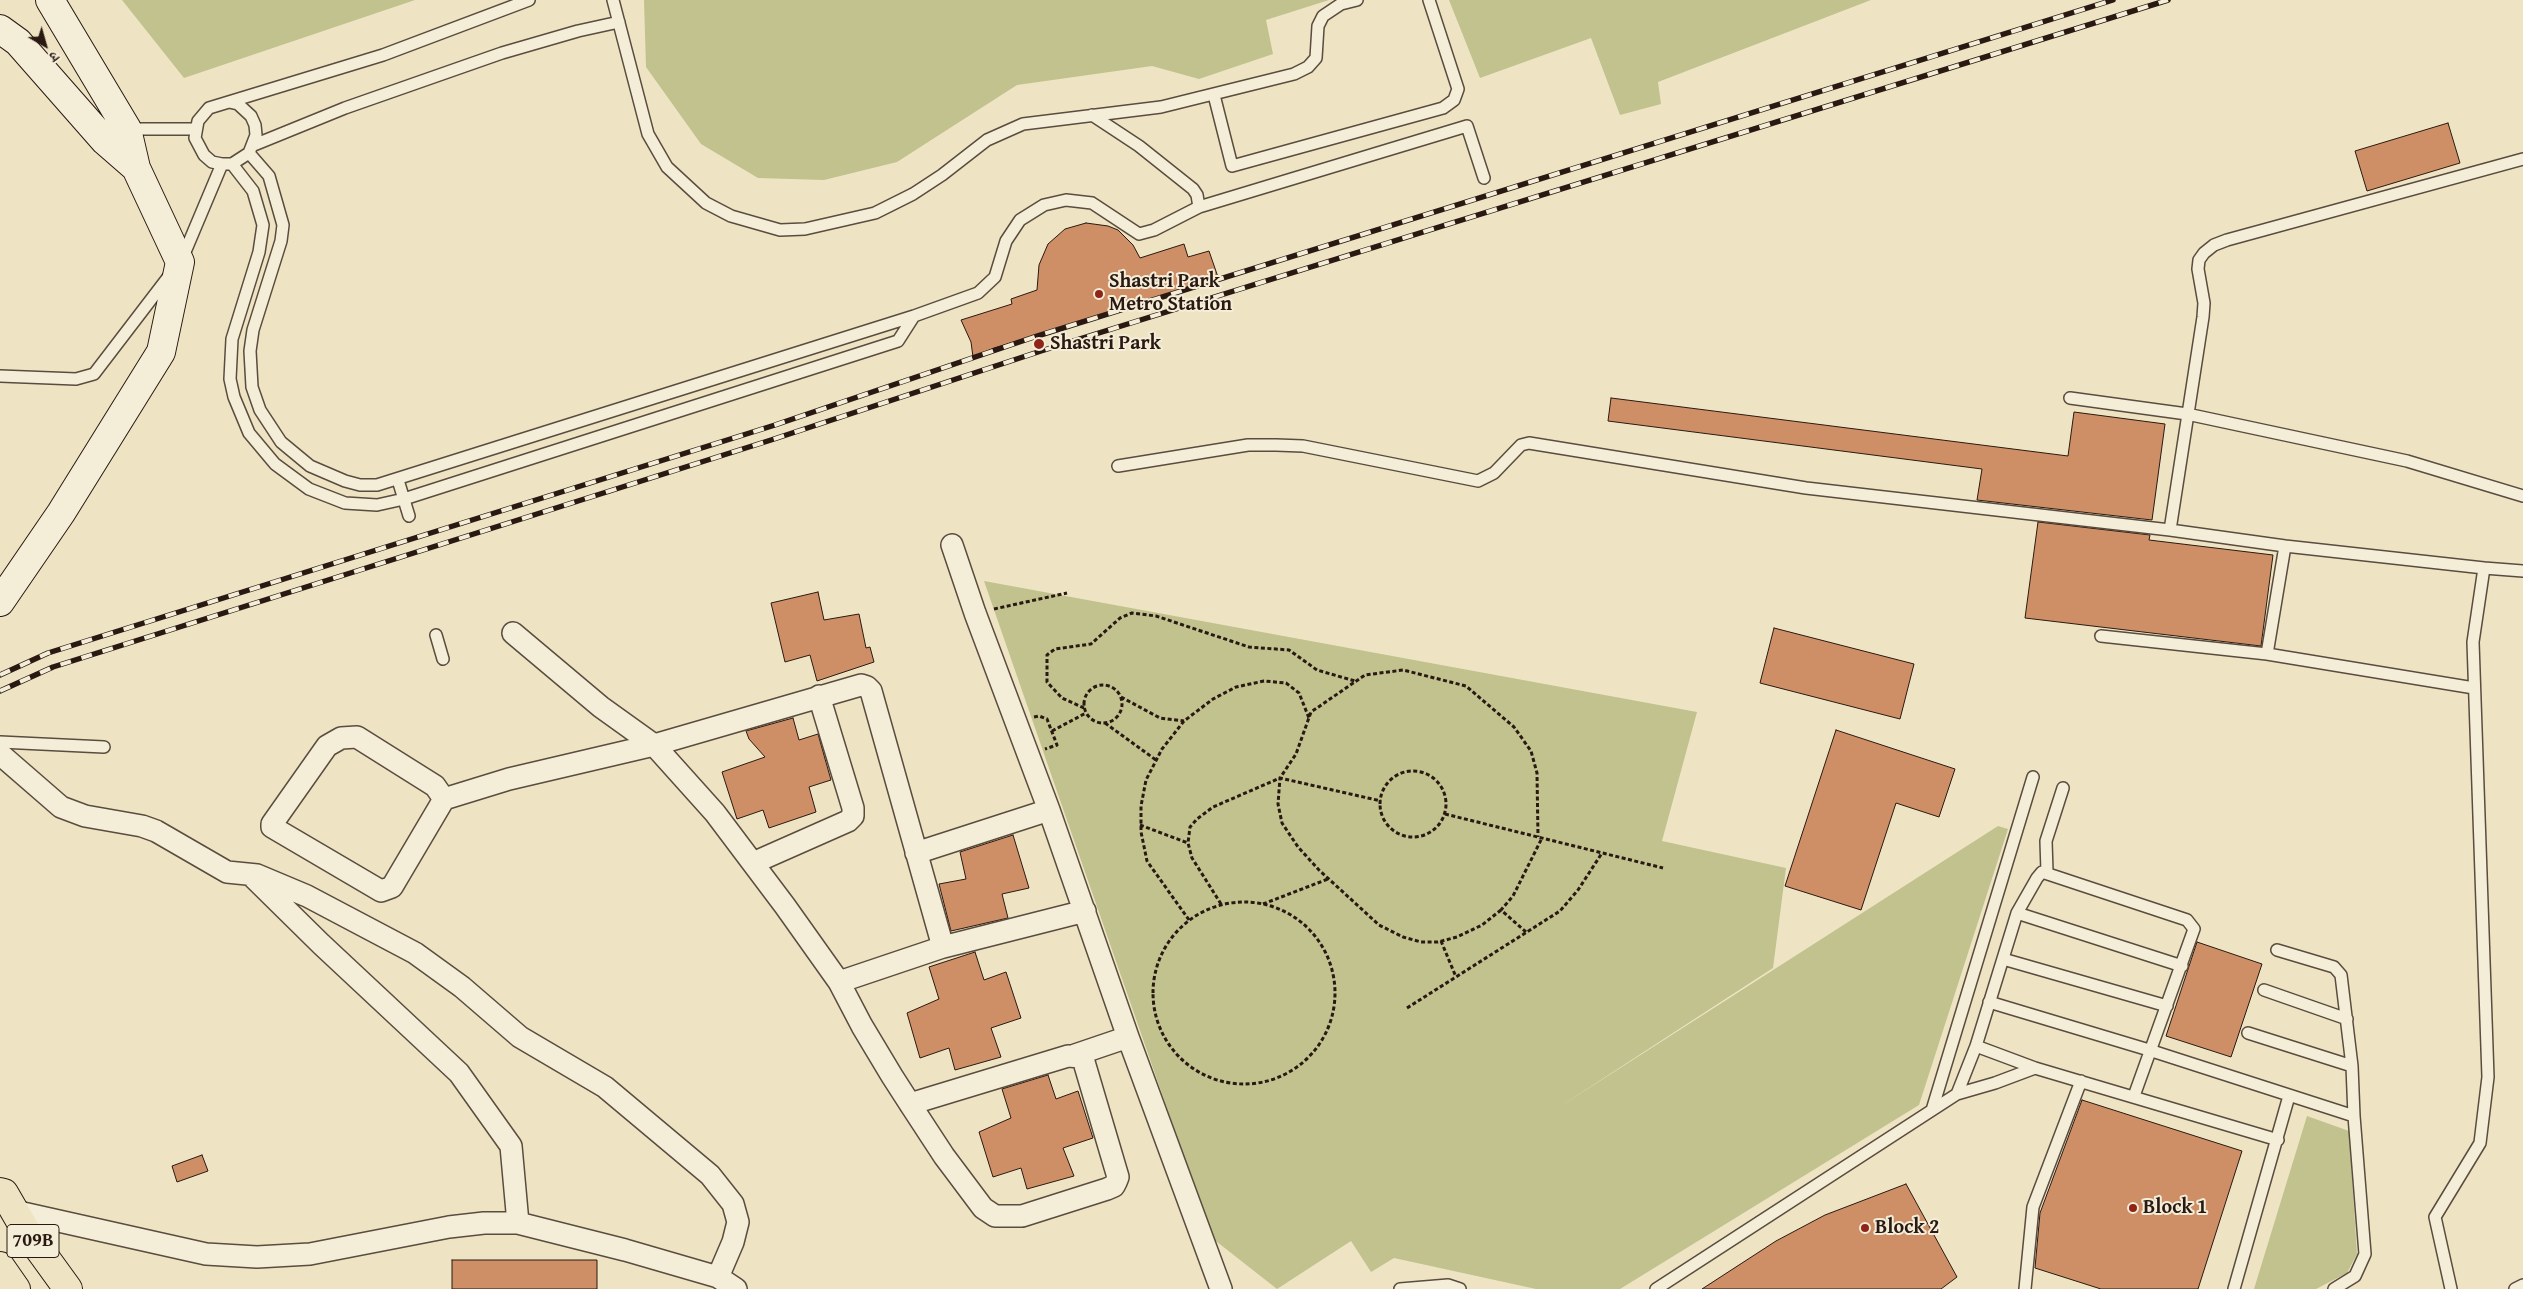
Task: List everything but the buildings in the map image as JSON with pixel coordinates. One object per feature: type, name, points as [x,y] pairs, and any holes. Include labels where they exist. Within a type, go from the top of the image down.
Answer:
[{"type":"highway","name":"709B","points":[[7,1202],[68,1289]]},
{"type":"highway","points":[[0,1266],[16,1289]]},
{"type":"street","points":[[0,602],[61,513],[162,352],[180,262],[136,168],[127,129],[50,0]]},
{"type":"street","points":[[0,29],[18,42],[105,141],[136,168]]},
{"type":"street","points":[[952,546],[974,613],[1049,810],[1128,1038],[1221,1289]]},
{"type":"street","points":[[513,633],[601,707],[654,745],[715,813],[839,982],[862,1026],[910,1104],[969,1193],[983,1208],[995,1216],[1022,1216],[1107,1189],[1114,1186],[1116,1182],[1118,1177],[1084,1062],[1081,1057],[1074,1055]]},
{"type":"street","points":[[444,798],[435,786],[357,737],[341,738],[327,746],[272,824],[272,827],[381,891],[392,887],[444,798],[509,779],[654,745],[861,685],[871,691],[942,947]]},
{"type":"street","points":[[753,863],[848,821],[853,816],[853,808],[819,696]]},
{"type":"street","points":[[0,754],[61,807],[85,816],[142,826],[156,831],[227,872],[257,875],[306,896],[415,953],[462,987],[520,1037],[605,1087],[704,1169],[733,1204],[738,1222],[734,1242],[718,1277]]},
{"type":"street","points":[[916,853],[1049,810]]},
{"type":"street","points":[[250,874],[321,944],[460,1073],[511,1146],[518,1224]]},
{"type":"street","points":[[839,982],[942,947],[1085,911]]},
{"type":"street","points":[[910,1104],[1128,1038]]},
{"type":"street","points":[[7,1202],[42,1219],[206,1254],[257,1257],[310,1254],[449,1227],[484,1223],[518,1224],[625,1250],[718,1277],[736,1289]]},
{"type":"street","points":[[42,1219],[59,1262],[81,1289]]},
{"type":"lane","points":[[529,0],[383,55],[208,108],[202,114],[195,129],[198,148],[204,156],[227,164],[253,190],[263,225],[259,252],[232,339],[230,379],[234,397],[249,433],[275,464],[308,489],[358,505],[377,506],[898,341],[914,316]]},
{"type":"lane","points":[[613,0],[648,134],[667,167],[706,203],[731,216],[780,230],[805,229],[875,213],[913,194],[942,176],[987,140],[1023,124],[1161,107],[1294,74],[1308,67],[1316,58],[1318,26],[1323,16],[1341,4],[1357,0]]},
{"type":"lane","points":[[1214,95],[1232,166],[1443,108],[1454,100],[1458,89],[1429,0]]},
{"type":"lane","points":[[0,376],[76,379],[94,374],[180,262],[227,164],[252,149],[345,108],[502,53],[578,31],[619,22]]},
{"type":"lane","points":[[230,102],[238,104],[251,116],[255,125],[252,149],[269,176],[284,225],[281,241],[253,330],[250,350],[252,387],[260,410],[269,426],[293,454],[328,475],[360,485],[377,485],[398,480],[914,316],[978,293],[995,277],[1006,241],[1020,220],[1044,204],[1066,200],[1092,203],[1139,234],[1154,230],[1199,207],[1467,126],[1484,178]]},
{"type":"lane","points":[[1092,115],[1139,146],[1193,189],[1197,195],[1199,207]]},
{"type":"lane","points":[[127,129],[195,129]]},
{"type":"lane","points":[[2170,530],[2203,317],[2204,303],[2198,269],[2199,260],[2204,253],[2214,245],[2332,210],[2523,159]]},
{"type":"lane","points":[[2070,398],[2187,414],[2407,461],[2523,496]]},
{"type":"lane","points":[[1118,466],[1248,445],[1302,446],[1478,481],[1494,473],[1521,445],[1530,443],[1806,488],[2170,530],[2284,546],[2523,572]]},
{"type":"lane","points":[[398,480],[409,516]]},
{"type":"lane","points":[[2267,654],[2284,546]]},
{"type":"lane","points":[[2451,1289],[2434,1217],[2480,1143],[2488,1077],[2473,642],[2484,568]]},
{"type":"lane","points":[[436,635],[443,659]]},
{"type":"lane","points":[[2101,636],[2267,654],[2474,688]]},
{"type":"lane","points":[[0,742],[104,747]]},
{"type":"lane","points":[[1932,1110],[2032,777]]},
{"type":"lane","points":[[2047,872],[2046,841],[2063,788]]},
{"type":"lane","points":[[1957,1094],[1976,1046],[2017,914],[2036,878],[2042,872],[2047,872],[2190,922],[2194,932],[2149,1050],[2134,1096]]},
{"type":"lane","points":[[2017,914],[2182,966]]},
{"type":"lane","points":[[2277,950],[2338,970],[2342,980],[2352,1066],[2354,1116],[2366,1254],[2355,1276],[2334,1289]]},
{"type":"lane","points":[[2003,959],[2167,1006]]},
{"type":"lane","points":[[2264,990],[2346,1019]]},
{"type":"lane","points":[[1989,1002],[2149,1050],[2354,1116]]},
{"type":"lane","points":[[2248,1033],[2352,1066]]},
{"type":"lane","points":[[1976,1046],[2034,1068],[2278,1140]]},
{"type":"lane","points":[[1656,1289],[1957,1094],[2034,1068]]},
{"type":"lane","points":[[2025,1289],[2034,1207],[2081,1082]]},
{"type":"lane","points":[[2234,1289],[2289,1096]]},
{"type":"lane","points":[[2515,1289],[2523,1285]]},
{"type":"lane","points":[[1400,1289],[1448,1286],[1460,1289]]},
{"type":"path","points":[[974,613],[1067,593]]},
{"type":"path","points":[[1084,708],[1062,698],[1047,682],[1047,655],[1055,648],[1091,644],[1120,618],[1132,613],[1156,616],[1249,647],[1289,650],[1317,670],[1356,681]]},
{"type":"path","points":[[1538,837],[1537,773],[1531,751],[1514,727],[1466,686],[1403,670],[1365,675],[1311,712],[1296,754],[1280,778],[1278,804],[1282,823],[1298,847],[1328,878],[1379,925],[1403,937],[1421,942],[1441,941],[1465,933],[1502,910],[1518,888],[1542,838]]},
{"type":"path","points":[[1189,920],[1147,861],[1140,824],[1140,806],[1146,780],[1162,749],[1184,721],[1213,698],[1236,687],[1264,681],[1286,683],[1299,694],[1309,718]]},
{"type":"path","points":[[1156,760],[1104,723],[1093,720],[1086,713],[1084,708],[1088,692],[1099,686],[1112,687],[1121,697],[1160,718],[1184,721]]},
{"type":"path","points":[[1104,723],[1115,719],[1119,714],[1122,708],[1121,697]]},
{"type":"path","points":[[1052,731],[1086,713]]},
{"type":"path","points":[[1409,771],[1420,771],[1439,782],[1445,792],[1447,803],[1445,814],[1440,824],[1432,831],[1412,837],[1392,829],[1385,821],[1381,811],[1383,790],[1394,778],[1409,771]]},
{"type":"path","points":[[1221,904],[1192,858],[1188,843],[1190,828],[1197,819],[1213,807],[1280,778],[1381,801]]},
{"type":"path","points":[[1445,814],[1663,868]]},
{"type":"path","points":[[1140,824],[1188,843]]},
{"type":"path","points":[[1407,1008],[1568,904],[1602,853]]},
{"type":"path","points":[[1263,904],[1328,878]]},
{"type":"path","points":[[1250,902],[1279,908],[1304,924],[1323,946],[1334,974],[1335,1003],[1327,1032],[1311,1056],[1287,1074],[1258,1084],[1227,1084],[1198,1073],[1174,1054],[1158,1027],[1152,997],[1156,966],[1170,938],[1189,920],[1221,904],[1250,902]]},
{"type":"path","points":[[1502,910],[1526,932]]},
{"type":"path","points":[[1441,941],[1456,977]]},
{"type":"green space","points":[[122,0],[415,0],[184,78]]},
{"type":"green space","points":[[644,0],[1329,0],[1266,20],[1273,54],[1199,79],[1152,66],[1017,85],[897,162],[824,180],[758,178],[701,144],[646,67]]},
{"type":"green space","points":[[1449,0],[1871,0],[1658,82],[1661,104],[1620,115],[1591,38],[1480,78]]},
{"type":"green space","points":[[984,581],[1697,712],[1662,841],[1786,868],[1773,968],[1553,1111],[1998,826],[2008,829],[1919,1105],[1620,1289],[1536,1289],[1394,1258],[1371,1272],[1351,1241],[1277,1289],[1212,1238]]},
{"type":"green space","points":[[2307,1116],[2349,1131],[2357,1254],[2347,1273],[2316,1289],[2254,1289]]},
{"type":"railway","points":[[0,675],[48,653],[775,425],[1037,336],[2113,0]]},
{"type":"railway","points":[[0,691],[53,667],[771,440],[1041,351],[2168,0]]},
{"type":"place","name":"Shastri Park Metro Station","points":[[1099,294]]},
{"type":"place","name":"Shastri Park","points":[[1039,344]]},
{"type":"place","name":"Block 1","points":[[2133,1208]]},
{"type":"place","name":"Block 2","points":[[1865,1228]]}]
